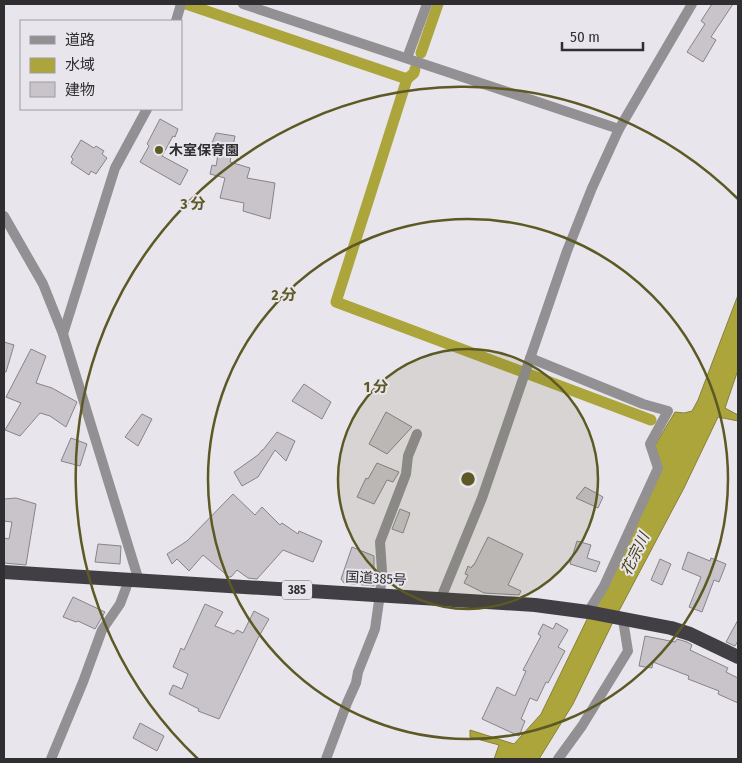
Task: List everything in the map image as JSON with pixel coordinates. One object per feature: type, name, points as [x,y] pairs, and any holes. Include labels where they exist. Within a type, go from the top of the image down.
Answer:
[{"type":"highway","name":"国道385号","points":[[4,572],[535,605],[590,612],[684,632],[738,657]]},
{"type":"street","points":[[243,4],[619,129]]},
{"type":"street","points":[[407,58],[427,4]]},
{"type":"street","points":[[441,598],[482,498],[567,251],[592,188],[619,129],[692,4]]},
{"type":"street","points":[[176,20],[180,7]]},
{"type":"street","points":[[64,334],[115,168],[146,110]]},
{"type":"street","points":[[4,216],[43,284],[64,334],[134,580],[102,630],[51,759]]},
{"type":"street","points":[[529,360],[668,412],[650,444],[658,468],[604,586],[590,612]]},
{"type":"street","points":[[326,759],[375,630],[382,571],[380,542],[406,474],[408,456],[417,434]]},
{"type":"street","points":[[558,759],[582,726],[628,652],[620,619]]},
{"type":"water","name":"花宗川","points":[[738,295],[738,370],[725,408],[738,415],[738,421],[718,417],[684,488],[612,624],[573,704],[539,759],[494,759],[499,745],[470,737],[470,730],[514,744],[541,714],[661,467],[654,447],[675,412],[684,413],[692,411],[698,400]]},
{"type":"building","points":[[712,4],[733,4],[711,37],[716,40],[703,62],[687,52],[705,24],[701,21]]},
{"type":"building","points":[[160,119],[178,129],[162,156],[188,170],[180,185],[140,162]]},
{"type":"building","points":[[216,133],[235,136],[230,162],[250,168],[247,178],[275,183],[270,219],[243,211],[244,203],[220,198],[225,178],[210,174],[212,165],[216,166],[219,149],[210,148]]},
{"type":"building","points":[[81,140],[94,148],[96,146],[104,151],[102,154],[107,158],[96,174],[91,171],[89,175],[71,163],[73,159],[71,157]]},
{"type":"building","points":[[4,342],[14,345],[6,372],[4,372]]},
{"type":"building","points":[[31,349],[46,356],[36,383],[52,388],[77,402],[66,427],[50,416],[40,413],[20,436],[5,430],[21,403],[6,397]]},
{"type":"building","points":[[304,384],[331,402],[322,419],[292,401]]},
{"type":"building","points":[[386,412],[412,427],[387,454],[369,444]]},
{"type":"building","points":[[142,414],[152,419],[138,446],[125,437]]},
{"type":"building","points":[[277,432],[295,441],[286,461],[275,450],[258,477],[242,486],[234,472],[258,455]]},
{"type":"building","points":[[71,438],[87,444],[80,466],[61,461]]},
{"type":"building","points":[[377,463],[399,472],[393,482],[387,480],[374,504],[357,497],[366,478],[368,479]]},
{"type":"building","points":[[585,487],[603,497],[598,508],[576,498]]},
{"type":"building","points":[[233,494],[255,515],[262,507],[280,525],[282,523],[298,534],[299,531],[322,541],[313,562],[283,550],[257,579],[248,578],[237,570],[229,577],[203,555],[189,571],[177,559],[172,564],[167,554],[187,541]]},
{"type":"building","points":[[16,498],[36,504],[26,565],[4,563],[4,538],[9,539],[12,522],[4,521],[4,499]]},
{"type":"building","points":[[400,509],[410,513],[403,533],[392,529]]},
{"type":"building","points":[[488,537],[523,554],[508,585],[521,591],[519,595],[484,593],[464,583],[468,575],[465,574],[468,566],[471,568],[474,565]]},
{"type":"building","points":[[577,541],[591,545],[587,558],[600,562],[596,572],[570,564]]},
{"type":"building","points":[[98,544],[121,546],[120,564],[95,562]]},
{"type":"building","points":[[352,547],[374,556],[374,586],[344,583],[341,579]]},
{"type":"building","points":[[688,552],[710,561],[711,558],[726,564],[719,582],[714,580],[702,612],[689,607],[701,577],[682,569]]},
{"type":"building","points":[[660,559],[671,564],[662,585],[651,580]]},
{"type":"building","points":[[73,597],[105,612],[95,629],[78,621],[63,617]]},
{"type":"building","points":[[205,604],[223,612],[215,626],[234,634],[237,630],[243,633],[254,611],[269,619],[219,719],[198,711],[199,709],[169,694],[173,685],[182,689],[188,674],[173,667],[181,648],[184,650]]},
{"type":"building","points":[[738,620],[738,641],[735,646],[726,642]]},
{"type":"building","points":[[556,623],[568,630],[558,647],[565,651],[537,701],[530,698],[521,719],[525,721],[519,736],[482,719],[497,687],[515,696],[526,671],[523,670],[541,636],[538,634],[543,624],[553,629]]},
{"type":"building","points":[[645,636],[675,642],[677,639],[687,642],[692,645],[690,650],[728,668],[726,672],[738,678],[738,703],[718,694],[719,691],[688,679],[689,676],[653,662],[652,668],[639,666]]},
{"type":"building","points":[[140,723],[164,736],[157,751],[133,738]]},
{"type":"waterway","points":[[186,4],[407,79],[336,302],[651,420]]},
{"type":"waterway","points":[[421,53],[438,4]]},
{"type":"waterway","points":[[407,79],[414,73],[415,69]]},
{"type":"place","name":"木室保育園","points":[[159,150]]}]
